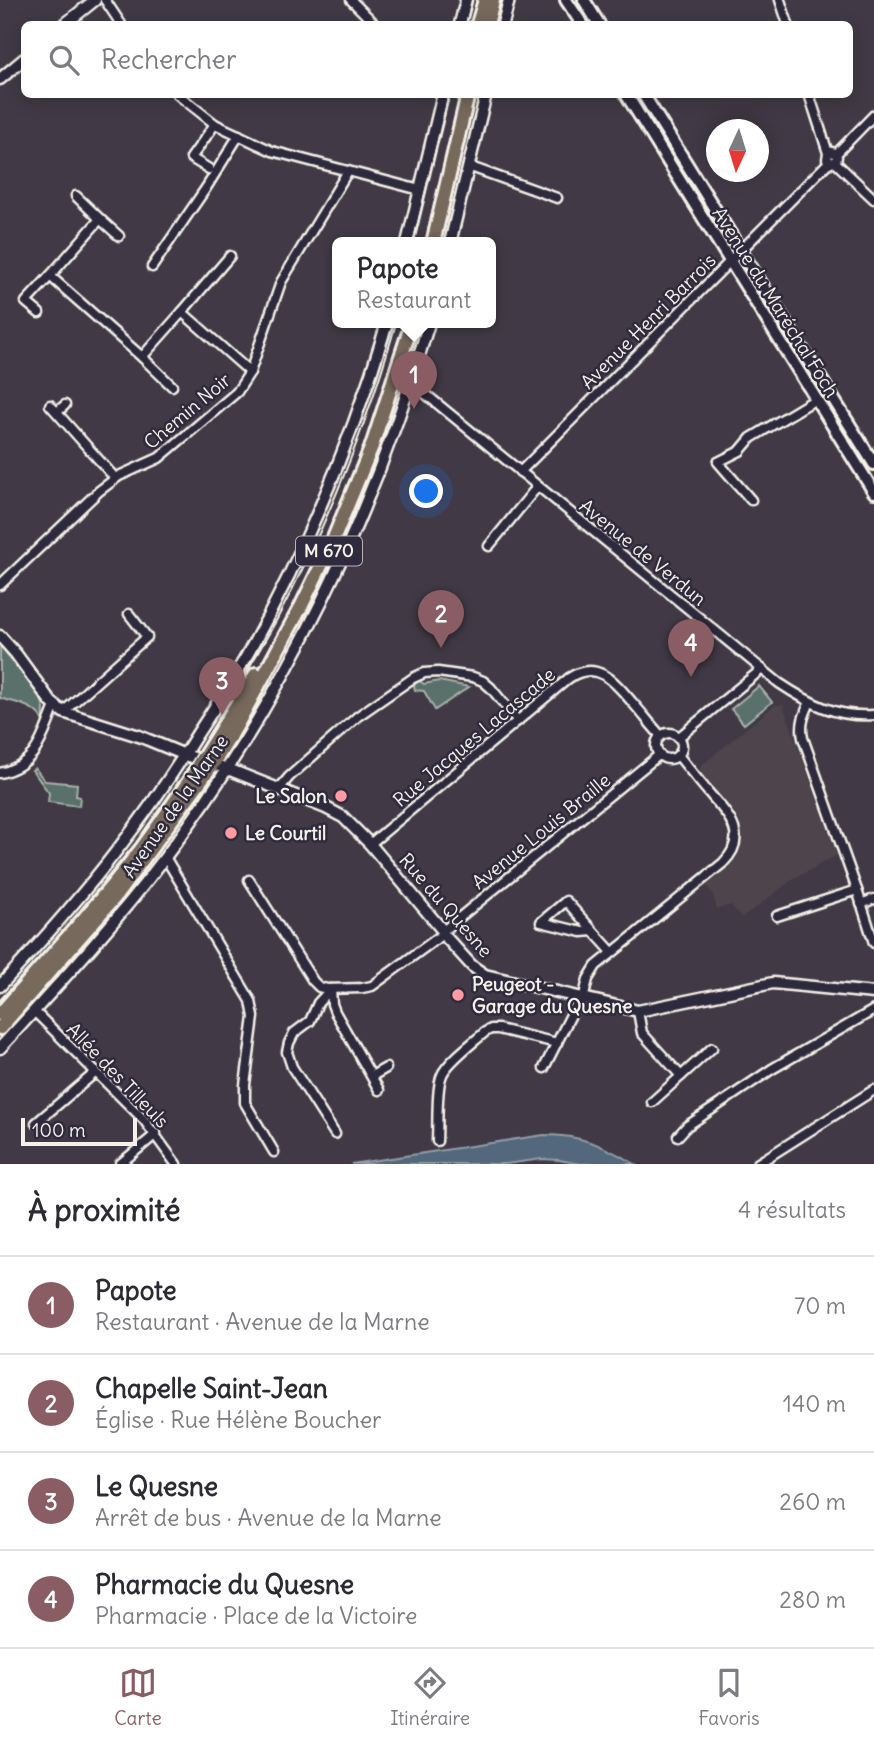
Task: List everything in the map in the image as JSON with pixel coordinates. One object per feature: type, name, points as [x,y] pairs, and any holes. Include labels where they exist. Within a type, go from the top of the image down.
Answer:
[{"type":"main road","points":[[478,21],[487,0]]},
{"type":"main road","points":[[485,21],[487,0]]},
{"type":"main road","points":[[566,0],[580,21]]},
{"type":"main road","points":[[584,0],[597,21]]},
{"type":"main road","points":[[427,237],[460,98]]},
{"type":"main road","points":[[434,237],[467,98]]},
{"type":"main road","name":"Avenue du Maréchal Foch","points":[[628,98],[874,492]]},
{"type":"main road","name":"Avenue du Maréchal Foch","points":[[645,98],[874,464]]},
{"type":"main road","name":"Avenue de la Marne","points":[[0,1014],[134,858],[208,762],[292,608],[320,550],[363,450],[403,328]]},
{"type":"main road","name":"Avenue de la Marne","points":[[0,1028],[115,897],[268,670],[332,543],[372,446],[411,328]]},
{"type":"street","points":[[69,21],[95,0]]},
{"type":"street","points":[[105,0],[119,21]]},
{"type":"street","points":[[351,0],[372,21]]},
{"type":"street","points":[[461,21],[466,0]]},
{"type":"street","points":[[504,21],[509,0]]},
{"type":"street","points":[[780,0],[787,21]]},
{"type":"street","points":[[0,79],[21,62]]},
{"type":"street","points":[[182,98],[215,124],[276,152],[420,190]]},
{"type":"street","points":[[408,237],[442,98]]},
{"type":"street","points":[[451,237],[485,98]]},
{"type":"street","points":[[810,98],[832,158],[874,199]]},
{"type":"street","name":"Avenue Henri Barrois","points":[[520,472],[874,115]]},
{"type":"street","points":[[209,169],[191,158],[215,124]]},
{"type":"street","points":[[152,267],[239,135]]},
{"type":"street","points":[[468,166],[556,198]]},
{"type":"street","name":"Chemin Noir","points":[[0,585],[86,502],[115,478],[164,454],[232,397],[244,383],[281,282],[348,171]]},
{"type":"street","points":[[76,196],[119,236]]},
{"type":"street","points":[[39,313],[26,302],[100,219]]},
{"type":"street","points":[[142,357],[230,256]]},
{"type":"street","points":[[50,276],[172,386]]},
{"type":"street","points":[[182,312],[250,372]]},
{"type":"street","name":"Avenue de la Marne","points":[[0,986],[111,859],[185,755],[250,650],[309,533],[352,428],[385,328]]},
{"type":"street","name":"Avenue de la Marne","points":[[0,1048],[95,943],[165,857],[228,769],[281,680],[329,588],[380,471],[412,383],[428,328]]},
{"type":"street","name":"Avenue de Verdun","points":[[412,383],[779,683],[831,711],[874,715]]},
{"type":"street","points":[[751,500],[718,462],[740,451],[751,438],[816,399]]},
{"type":"street","points":[[50,405],[115,478]]},
{"type":"street","points":[[57,412],[65,405]]},
{"type":"street","points":[[489,546],[537,486]]},
{"type":"street","points":[[0,773],[22,764],[36,750],[59,709],[147,636],[129,614]]},
{"type":"street","points":[[0,636],[59,709]]},
{"type":"street","points":[[679,737],[762,670]]},
{"type":"street","name":"Rue Jacques Lacascade","points":[[370,844],[573,675],[583,671],[608,676],[661,736]]},
{"type":"street","points":[[279,789],[358,716],[424,673],[438,672],[483,681],[518,721]]},
{"type":"street","points":[[810,702],[802,719],[802,733],[874,943]]},
{"type":"street","name":"Rue du Quesne","points":[[59,709],[228,769],[339,814],[370,844],[472,966],[485,975],[638,1012],[773,983],[874,993]]},
{"type":"street","points":[[670,733],[679,737],[682,748],[678,755],[669,759],[659,755],[656,745],[661,736],[670,733]]},
{"type":"street","name":"Avenue Louis Braille","points":[[331,989],[372,986],[443,932],[659,755]]},
{"type":"street","points":[[544,1068],[596,966],[723,863],[734,848],[736,834],[731,819],[678,755]]},
{"type":"street","points":[[165,857],[251,1001],[254,1017],[246,1076],[246,1102],[274,1152]]},
{"type":"street","points":[[249,880],[313,981],[319,987],[331,989]]},
{"type":"street","points":[[778,916],[857,890]]},
{"type":"street","points":[[861,904],[874,900]]},
{"type":"street","points":[[592,931],[582,932],[541,922],[566,901],[612,952]]},
{"type":"street","points":[[331,989],[335,1012],[379,1090]]},
{"type":"street","points":[[331,989],[318,1003],[310,1021],[293,1035],[288,1052],[292,1067],[335,1134]]},
{"type":"street","points":[[678,1136],[687,1126],[764,1073],[874,1010]]},
{"type":"street","name":"Allée des Tilleuls","points":[[34,1011],[144,1120],[176,1164]]},
{"type":"street","points":[[638,1012],[642,1033],[681,1076]]},
{"type":"street","points":[[437,1141],[441,1076],[446,1068],[485,1032],[498,1029],[557,1043]]},
{"type":"street","points":[[652,1102],[712,1048]]},
{"type":"street","points":[[372,1076],[386,1068]]},
{"type":"street","points":[[36,1123],[96,1072]]},
{"type":"street","points":[[758,1164],[874,1090]]},
{"type":"street","points":[[120,1164],[156,1134]]},
{"type":"street","points":[[768,1156],[775,1164]]},
{"type":"shaded area","points":[[775,705],[783,705],[837,855],[793,879],[742,918],[731,905],[717,909],[713,894],[706,885],[737,858],[742,835],[734,812],[699,772],[701,766]]},
{"type":"green space","points":[[0,645],[41,698],[43,722],[31,708],[0,698]]},
{"type":"green space","points":[[418,680],[424,684],[439,681],[469,687],[435,710],[424,691],[415,690],[414,686]]},
{"type":"green space","points":[[759,686],[772,702],[744,724],[731,709]]},
{"type":"green space","points":[[35,768],[45,781],[77,784],[79,806],[48,802],[49,793],[32,770]]},
{"type":"water","points":[[544,1135],[591,1142],[635,1164],[580,1164],[542,1159],[506,1164],[351,1164]]},
{"type":"tram line","points":[[467,21],[472,0]]},
{"type":"tram line","points":[[414,237],[448,98]]},
{"type":"tram line","points":[[0,1000],[85,907],[143,835],[187,769],[259,650],[277,619],[329,511],[359,437],[394,328]]},
{"type":"place","name":"Papote","points":[[414,409]]},
{"type":"place","name":"Chapelle Saint-Jean","points":[[441,648]]},
{"type":"place","name":"Pharmacie du Quesne","points":[[691,677]]},
{"type":"place","name":"Le Quesne","points":[[222,715]]},
{"type":"place","name":"Le Salon","points":[[341,796]]},
{"type":"place","name":"Le Courtil","points":[[231,833]]},
{"type":"place","name":"Peugeot - Garage du Quesne","points":[[458,995]]}]
